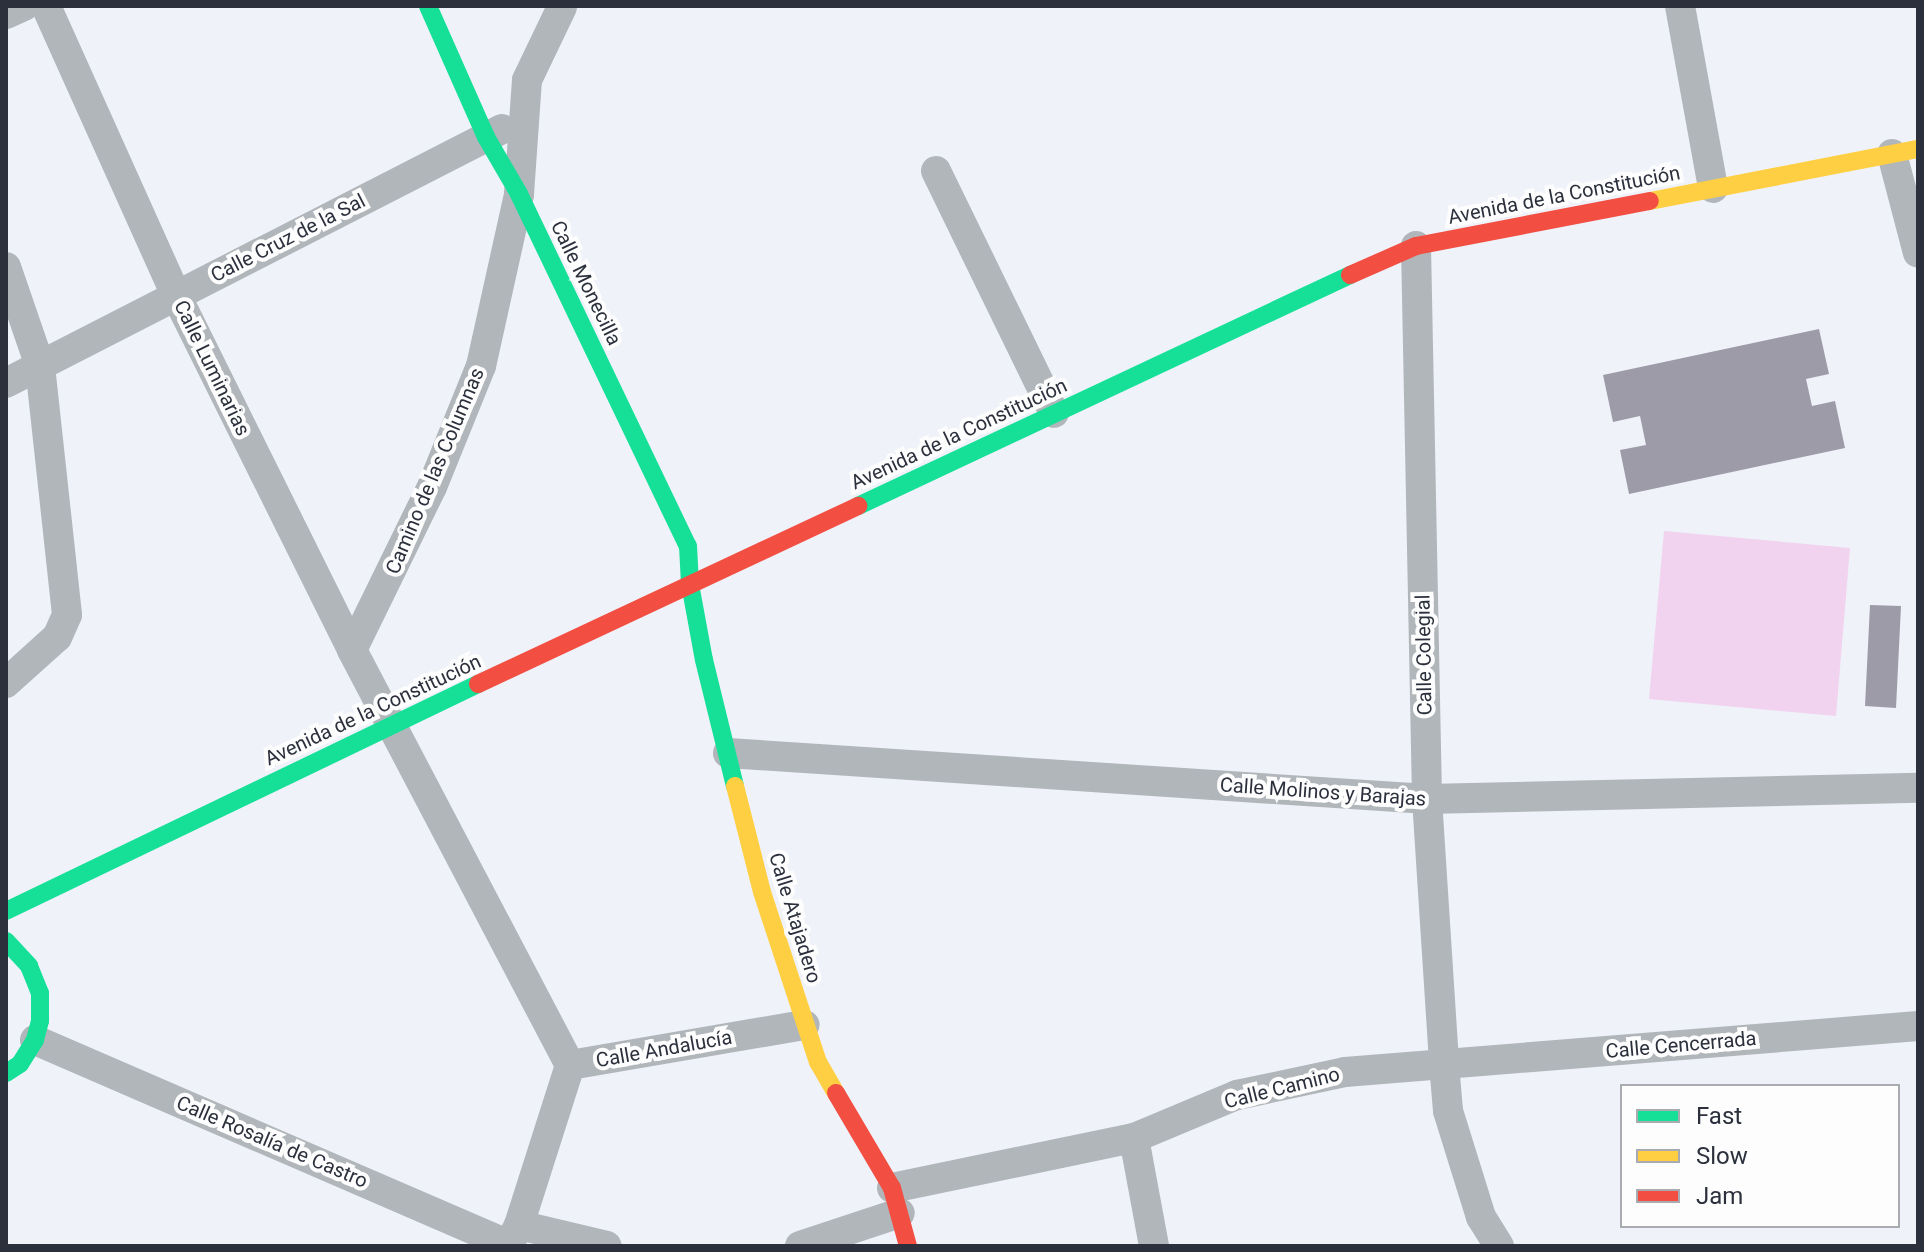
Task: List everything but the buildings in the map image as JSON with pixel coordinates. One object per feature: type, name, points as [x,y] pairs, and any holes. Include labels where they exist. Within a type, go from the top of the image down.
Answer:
[{"type":"street","points":[[6,14],[24,6]]},
{"type":"street","name":"Calle Luminarias","points":[[46,6],[176,295],[352,650],[570,1065]]},
{"type":"street","name":"Calle Monecilla","points":[[428,6],[486,137],[519,194],[688,546],[690,584]]},
{"type":"street","points":[[1680,6],[1713,188]]},
{"type":"street","name":"Camino de las Columnas","points":[[352,650],[432,487],[481,366],[519,194],[527,80],[562,7]]},
{"type":"street","name":"Calle Cruz de la Sal","points":[[6,383],[523,118]]},
{"type":"street","points":[[1905,151],[1918,253]]},
{"type":"street","name":"Avenida de la Constitución","points":[[6,911],[391,725],[1416,246],[1905,151]]},
{"type":"street","points":[[936,171],[1054,413]]},
{"type":"street","name":"Calle Colegial","points":[[1416,246],[1427,799],[1444,1064]]},
{"type":"street","points":[[6,267],[40,366],[67,615],[57,637],[6,683]]},
{"type":"street","name":"Calle Atajadero","points":[[690,584],[704,660],[762,892],[805,1025],[818,1062],[896,1200],[908,1246]]},
{"type":"street","name":"Calle Molinos y Barajas","points":[[728,753],[1427,799],[1918,788]]},
{"type":"street","name":"Avenida de la Constitución","points":[[36,915],[61,884]]},
{"type":"street","points":[[6,941],[29,966]]},
{"type":"street","points":[[6,1073],[20,1064],[35,1040],[40,1021],[40,993],[29,966],[26,942]]},
{"type":"street","name":"Calle Andalucía","points":[[512,1239],[570,1065],[805,1025]]},
{"type":"street","name":"Calle Cencerrada","points":[[1444,1064],[1918,1026]]},
{"type":"street","name":"Calle Rosalía de Castro","points":[[35,1040],[512,1239],[607,1246]]},
{"type":"street","points":[[1444,1064],[1448,1111],[1481,1217],[1499,1246]]},
{"type":"street","name":"Calle Camino","points":[[800,1246],[896,1200],[1134,1138],[1237,1095],[1345,1072],[1444,1064]]},
{"type":"street","points":[[1134,1138],[1154,1246]]},
{"type":"shaded area","points":[[1664,531],[1850,548],[1836,716],[1649,699]]},
{"type":"traffic: fast","points":[[428,6],[486,137],[519,194],[688,546],[690,584],[704,660],[735,786]]},
{"type":"traffic: fast","points":[[858,506],[1350,275]]},
{"type":"traffic: fast","points":[[6,911],[478,684]]},
{"type":"traffic: fast","points":[[6,941],[29,966],[40,993],[40,1021],[35,1040],[20,1064],[6,1073]]},
{"type":"traffic: slow","points":[[1650,201],[1918,149]]},
{"type":"traffic: slow","points":[[735,786],[762,892],[818,1062],[836,1093]]},
{"type":"traffic: jam","points":[[1350,275],[1416,246],[1650,201]]},
{"type":"traffic: jam","points":[[478,684],[858,506]]},
{"type":"traffic: jam","points":[[836,1093],[892,1188],[908,1246]]}]
